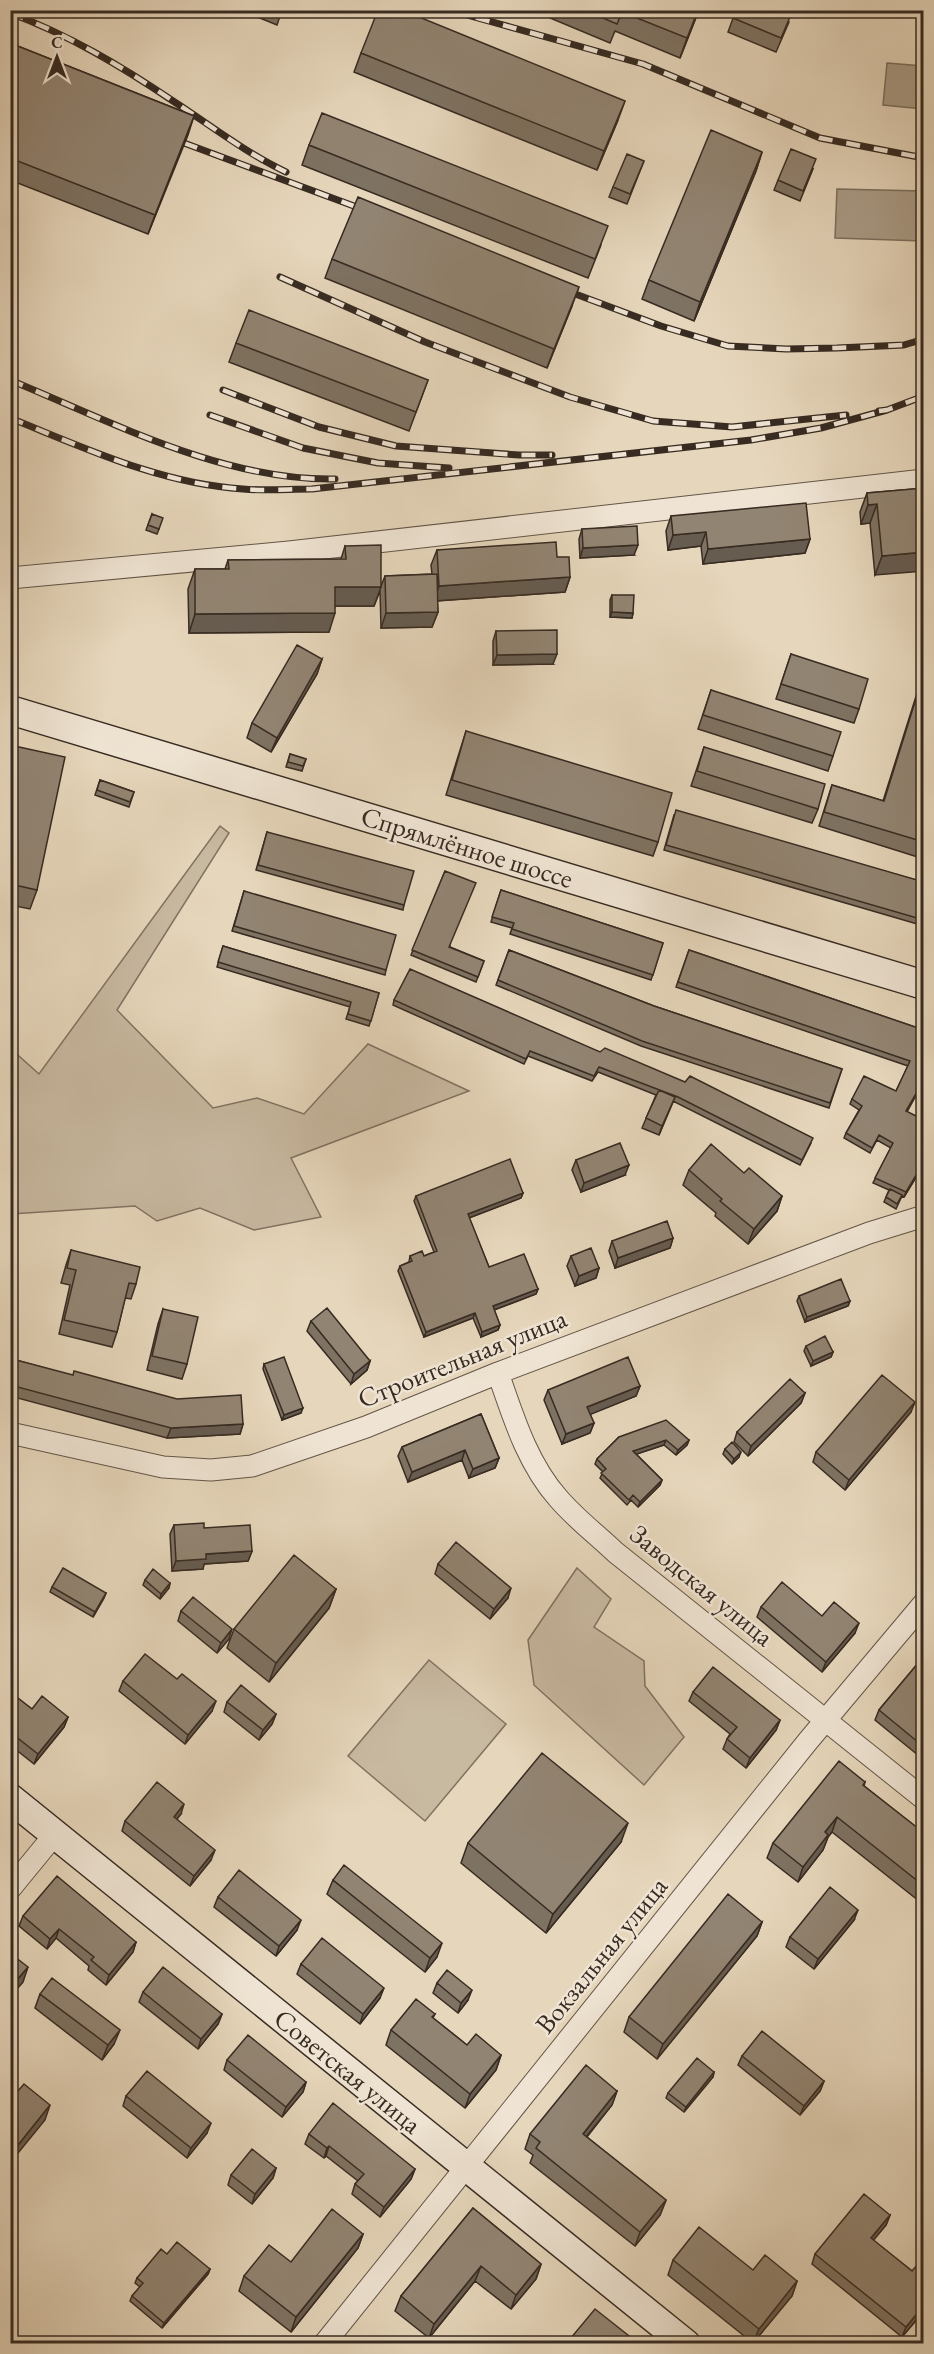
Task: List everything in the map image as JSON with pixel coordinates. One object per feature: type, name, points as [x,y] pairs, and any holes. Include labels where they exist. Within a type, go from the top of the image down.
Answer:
[{"type":"main road","name":"Спрямлённое шоссе","points":[[10,710],[924,985]]},
{"type":"main road","name":"Советская улица","points":[[10,1798],[686,2343]]},
{"type":"street","points":[[10,578],[301,551],[924,480]]},
{"type":"street","name":"Строительная улица","points":[[10,1433],[163,1467],[211,1470],[252,1466],[366,1427],[498,1373],[869,1233],[924,1216]]},
{"type":"street","name":"Заводская улица","points":[[498,1373],[518,1432],[556,1496],[569,1510],[615,1552],[924,1799]]},
{"type":"street","name":"Вокзальная улица","points":[[324,2343],[825,1720],[924,1603]]},
{"type":"street","points":[[10,1889],[55,1834]]},
{"type":"shaded area","points":[[887,63],[923,66],[923,109],[883,105]]},
{"type":"shaded area","points":[[837,189],[923,191],[923,241],[835,238]]},
{"type":"shaded area","points":[[220,826],[229,833],[117,1010],[213,1108],[257,1098],[304,1114],[368,1044],[469,1091],[291,1158],[321,1217],[254,1230],[200,1208],[157,1221],[135,1206],[11,1214],[11,1049],[39,1074]]},
{"type":"shaded area","points":[[577,1568],[611,1599],[594,1627],[644,1661],[645,1686],[684,1737],[644,1785],[534,1685],[528,1640]]},
{"type":"shaded area","points":[[429,1660],[506,1724],[425,1821],[348,1756]]},
{"type":"building","points":[[378,10],[402,10],[625,101],[604,151],[361,53]]},
{"type":"building","points":[[584,10],[698,10],[687,38],[622,12],[617,24]]},
{"type":"building","points":[[736,10],[793,10],[781,38],[733,18]]},
{"type":"building","points":[[10,43],[194,116],[155,215],[10,158]]},
{"type":"building","points":[[322,113],[608,226],[595,259],[309,145]]},
{"type":"building","points":[[711,130],[762,152],[700,302],[649,280]]},
{"type":"building","points":[[791,149],[816,159],[803,191],[778,180]]},
{"type":"building","points":[[627,154],[644,161],[630,194],[613,187]]},
{"type":"building","points":[[358,197],[579,287],[554,349],[332,259]]},
{"type":"building","points":[[249,310],[428,380],[416,412],[236,343]]},
{"type":"building","points":[[924,488],[924,552],[882,556],[877,504],[868,505],[867,493]]},
{"type":"building","points":[[806,503],[810,539],[708,549],[706,532],[673,535],[671,516]]},
{"type":"building","points":[[152,514],[163,518],[159,529],[148,525]]},
{"type":"building","points":[[637,526],[638,545],[583,548],[582,529]]},
{"type":"building","points":[[556,542],[557,557],[569,557],[570,577],[439,586],[437,550]]},
{"type":"building","points":[[381,545],[381,587],[335,587],[335,613],[195,614],[195,569],[229,569],[228,560],[346,559],[345,546]]},
{"type":"building","points":[[437,574],[438,612],[386,613],[385,576]]},
{"type":"building","points":[[612,595],[634,595],[633,613],[612,612]]},
{"type":"building","points":[[557,630],[557,654],[497,655],[496,631]]},
{"type":"building","points":[[297,645],[322,659],[277,738],[252,723]]},
{"type":"building","points":[[791,654],[868,679],[859,709],[781,684]]},
{"type":"building","points":[[924,673],[924,842],[824,812],[832,785],[884,801]]},
{"type":"building","points":[[711,690],[841,732],[833,756],[703,715]]},
{"type":"building","points":[[466,731],[672,793],[658,842],[452,780]]},
{"type":"building","points":[[10,745],[65,757],[37,890],[10,884],[10,788],[15,769],[10,768]]},
{"type":"building","points":[[704,747],[825,784],[818,809],[697,771]]},
{"type":"building","points":[[290,754],[306,759],[303,766],[288,762]]},
{"type":"building","points":[[100,780],[134,792],[130,802],[97,790]]},
{"type":"building","points":[[676,810],[924,882],[924,920],[666,845]]},
{"type":"building","points":[[267,832],[414,871],[404,905],[258,865]]},
{"type":"building","points":[[445,871],[476,883],[449,947],[484,961],[478,977],[412,950]]},
{"type":"building","points":[[501,890],[663,943],[653,975],[512,929],[514,923],[492,917]]},
{"type":"building","points":[[244,891],[396,935],[386,970],[234,926]]},
{"type":"building","points":[[223,946],[379,993],[371,1021],[348,1014],[351,1002],[218,962]]},
{"type":"building","points":[[509,950],[654,1006],[842,1069],[830,1103],[642,1041],[498,980]]},
{"type":"building","points":[[689,950],[924,1030],[924,1080],[906,1111],[924,1120],[924,1162],[906,1192],[875,1178],[893,1143],[879,1135],[872,1148],[846,1133],[862,1106],[852,1099],[864,1076],[896,1091],[910,1061],[678,982]]},
{"type":"building","points":[[410,969],[600,1052],[605,1048],[685,1082],[690,1076],[813,1138],[802,1160],[678,1097],[599,1067],[594,1076],[530,1051],[526,1059],[394,1000]]},
{"type":"building","points":[[659,1090],[675,1097],[662,1126],[646,1118]]},
{"type":"building","points":[[620,1143],[629,1165],[584,1183],[576,1160]]},
{"type":"building","points":[[711,1144],[744,1173],[749,1168],[782,1196],[754,1229],[720,1201],[722,1199],[689,1170]]},
{"type":"building","points":[[510,1159],[523,1193],[468,1214],[489,1267],[524,1254],[538,1289],[493,1306],[500,1325],[482,1332],[475,1313],[426,1332],[400,1266],[412,1261],[410,1256],[422,1251],[424,1256],[437,1251],[416,1196]]},
{"type":"building","points":[[890,1189],[902,1195],[897,1204],[886,1197]]},
{"type":"building","points":[[667,1221],[673,1238],[618,1258],[612,1241]]},
{"type":"building","points":[[591,1248],[599,1268],[579,1276],[571,1256]]},
{"type":"building","points":[[71,1250],[140,1267],[136,1284],[129,1283],[117,1332],[64,1320],[76,1270],[67,1268]]},
{"type":"building","points":[[841,1279],[850,1301],[807,1317],[799,1296]]},
{"type":"building","points":[[327,1308],[370,1361],[354,1374],[311,1321]]},
{"type":"building","points":[[163,1309],[198,1317],[187,1364],[152,1356]]},
{"type":"building","points":[[825,1336],[833,1352],[813,1361],[806,1346]]},
{"type":"building","points":[[284,1357],[303,1408],[284,1415],[264,1364]]},
{"type":"building","points":[[628,1357],[640,1386],[587,1407],[594,1423],[566,1434],[548,1390]]},
{"type":"building","points":[[16,1360],[73,1375],[74,1371],[177,1399],[241,1395],[243,1424],[171,1428],[10,1385]]},
{"type":"building","points":[[882,1375],[915,1402],[849,1480],[816,1452]]},
{"type":"building","points":[[790,1379],[805,1393],[751,1446],[737,1432]]},
{"type":"building","points":[[481,1414],[499,1458],[473,1469],[465,1450],[412,1472],[402,1447]]},
{"type":"building","points":[[666,1420],[689,1440],[678,1450],[666,1440],[633,1451],[662,1480],[640,1502],[633,1495],[629,1500],[601,1473],[606,1469],[597,1459],[619,1437]]},
{"type":"building","points":[[732,1442],[741,1452],[734,1459],[725,1449]]},
{"type":"building","points":[[204,1523],[204,1528],[250,1525],[252,1551],[206,1554],[206,1559],[176,1561],[174,1525]]},
{"type":"building","points":[[456,1542],[511,1588],[494,1609],[438,1564]]},
{"type":"building","points":[[294,1555],[336,1589],[276,1663],[234,1629]]},
{"type":"building","points":[[63,1568],[106,1593],[95,1612],[52,1587]]},
{"type":"building","points":[[153,1569],[170,1583],[161,1594],[145,1580]]},
{"type":"building","points":[[782,1582],[822,1616],[834,1602],[859,1623],[826,1662],[761,1607]]},
{"type":"building","points":[[193,1597],[232,1629],[221,1643],[181,1611]]},
{"type":"building","points":[[145,1654],[177,1679],[182,1674],[216,1701],[188,1735],[123,1681]]},
{"type":"building","points":[[924,1656],[924,1747],[879,1710]]},
{"type":"building","points":[[713,1667],[780,1720],[750,1758],[727,1739],[737,1727],[693,1692]]},
{"type":"building","points":[[241,1685],[276,1714],[263,1730],[227,1702]]},
{"type":"building","points":[[10,1692],[32,1709],[42,1696],[68,1717],[38,1754],[10,1732]]},
{"type":"building","points":[[542,1753],[628,1823],[553,1914],[468,1843]]},
{"type":"building","points":[[839,1761],[865,1782],[863,1785],[924,1833],[924,1886],[837,1817],[825,1832],[828,1835],[803,1867],[773,1843]]},
{"type":"building","points":[[157,1782],[184,1804],[174,1817],[215,1850],[194,1876],[125,1821]]},
{"type":"building","points":[[344,1865],[442,1943],[430,1958],[333,1880]]},
{"type":"building","points":[[239,1870],[301,1920],[279,1946],[218,1897]]},
{"type":"building","points":[[57,1876],[136,1942],[109,1975],[91,1960],[94,1957],[59,1929],[50,1939],[23,1916]]},
{"type":"building","points":[[830,1887],[858,1910],[818,1959],[790,1937]]},
{"type":"building","points":[[728,1894],[762,1922],[663,2044],[629,2017]]},
{"type":"building","points":[[322,1938],[384,1988],[363,2014],[301,1964]]},
{"type":"building","points":[[10,1953],[28,1967],[10,1988]]},
{"type":"building","points":[[163,1967],[222,2014],[201,2039],[143,1992]]},
{"type":"building","points":[[447,1970],[472,1990],[461,2003],[437,1983]]},
{"type":"building","points":[[52,1978],[120,2030],[108,2045],[40,1994]]},
{"type":"building","points":[[416,1999],[435,2014],[432,2017],[467,2045],[476,2034],[501,2055],[470,2094],[391,2030]]},
{"type":"building","points":[[762,2031],[824,2081],[804,2106],[742,2056]]},
{"type":"building","points":[[248,2035],[306,2082],[286,2107],[227,2060]]},
{"type":"building","points":[[697,2058],[714,2072],[686,2107],[668,2093]]},
{"type":"building","points":[[586,2065],[617,2091],[583,2134],[666,2200],[640,2232],[536,2148],[540,2142],[530,2134]]},
{"type":"building","points":[[147,2071],[211,2123],[191,2148],[126,2096]]},
{"type":"building","points":[[24,2084],[50,2105],[10,2155],[10,2100]]},
{"type":"building","points":[[333,2103],[415,2169],[384,2207],[355,2184],[364,2174],[329,2146],[327,2148],[309,2134]]},
{"type":"building","points":[[252,2149],[276,2168],[255,2194],[231,2175]]},
{"type":"building","points":[[864,2194],[890,2215],[871,2238],[912,2271],[924,2257],[924,2305],[906,2327],[815,2254]]},
{"type":"building","points":[[473,2208],[541,2264],[516,2295],[481,2266],[434,2324],[401,2296]]},
{"type":"building","points":[[332,2209],[363,2234],[296,2317],[244,2276],[269,2245],[291,2262]]},
{"type":"building","points":[[699,2227],[753,2270],[765,2255],[797,2281],[759,2329],[673,2260]]},
{"type":"building","points":[[177,2242],[210,2269],[164,2323],[132,2296],[143,2283],[137,2278],[161,2249],[167,2254]]},
{"type":"building","points":[[595,2309],[638,2343],[576,2343],[570,2339]]},
{"type":"railway","points":[[449,10],[643,64],[820,138],[924,158]]},
{"type":"railway","points":[[10,13],[74,41],[114,64],[242,148],[286,172]]},
{"type":"railway","points":[[184,143],[370,212]]},
{"type":"railway","points":[[280,277],[425,342],[570,397],[653,421],[732,427],[846,415]]},
{"type":"railway","points":[[562,289],[661,326],[728,346],[786,349],[837,348],[904,345],[924,339]]},
{"type":"railway","points":[[10,380],[128,430],[210,460],[293,477],[335,479]]},
{"type":"railway","points":[[223,390],[319,427],[396,446],[519,455],[552,455]]},
{"type":"railway","points":[[879,411],[924,396]]},
{"type":"railway","points":[[10,418],[124,463],[153,472],[213,486],[268,490],[312,489],[751,440],[821,428],[887,410]]},
{"type":"railway","points":[[210,415],[303,448],[378,463],[449,468]]}]
